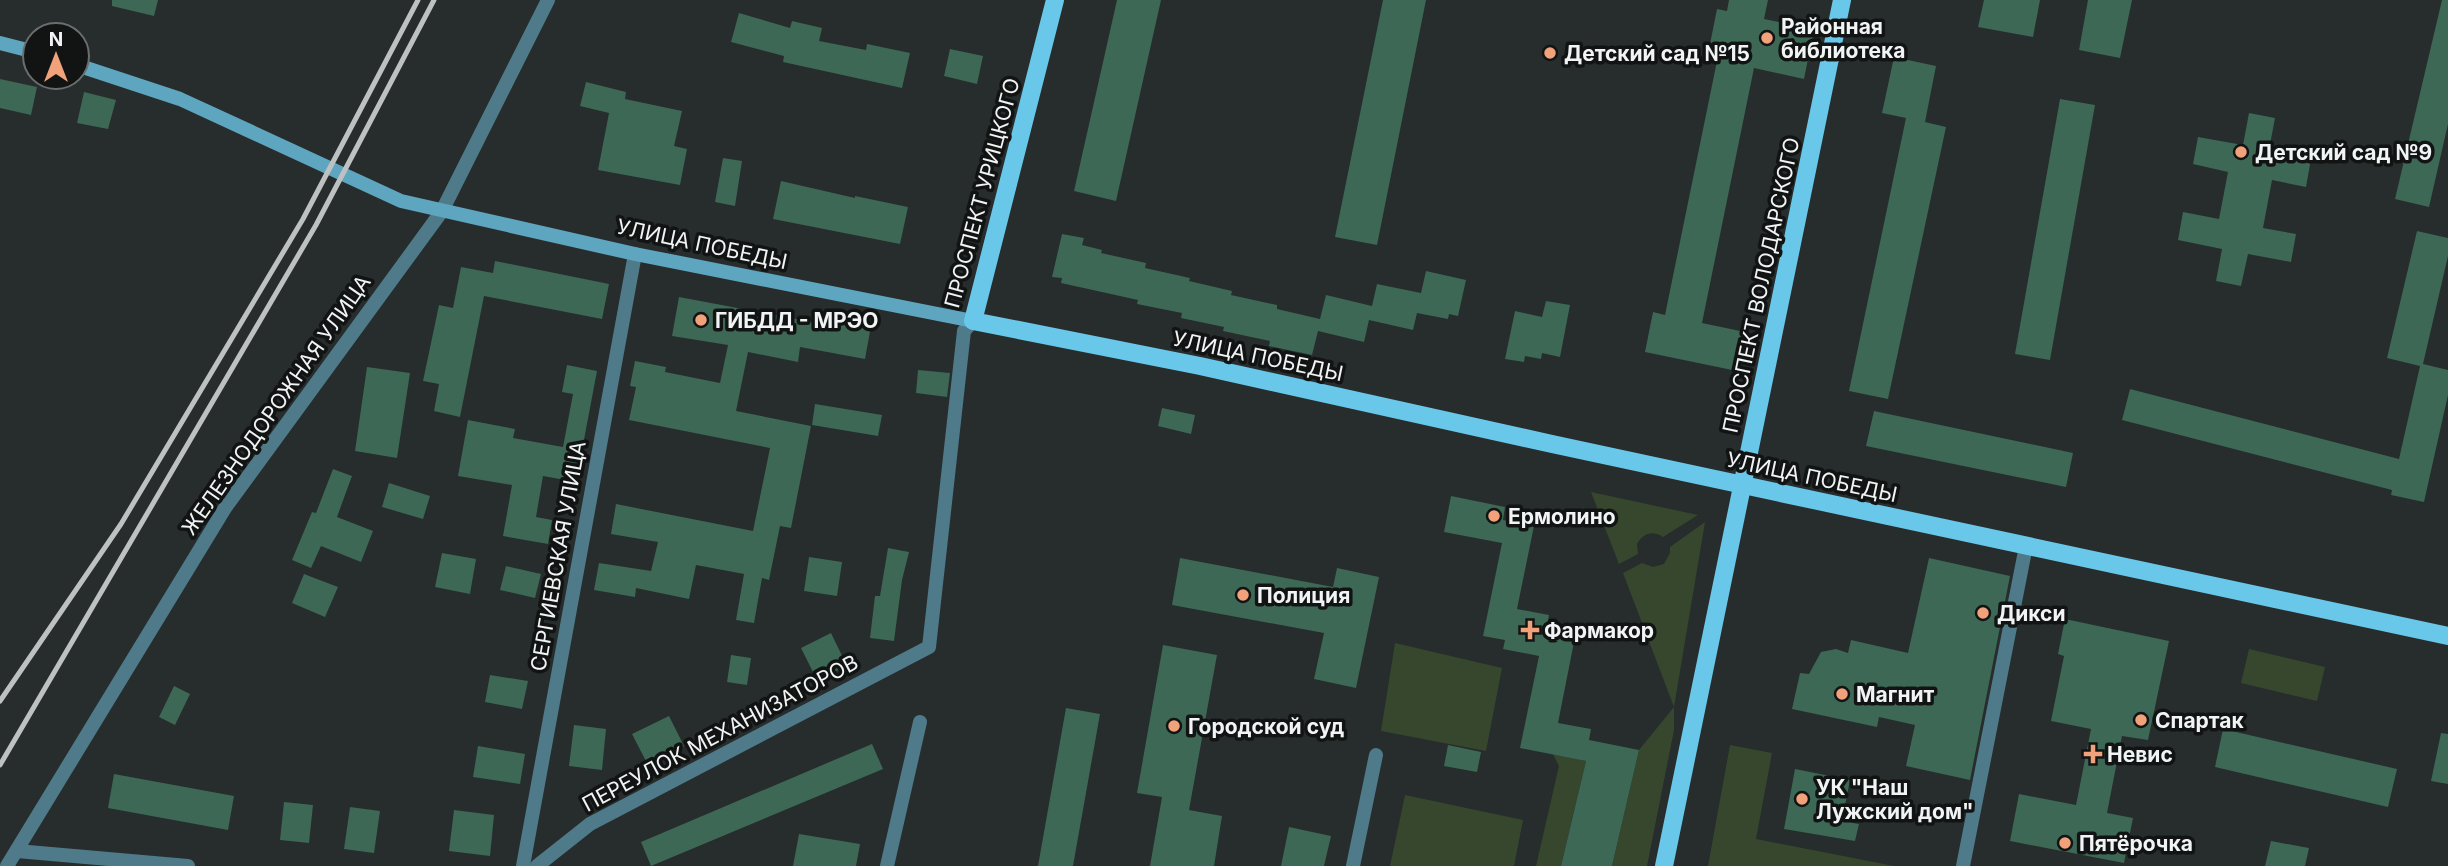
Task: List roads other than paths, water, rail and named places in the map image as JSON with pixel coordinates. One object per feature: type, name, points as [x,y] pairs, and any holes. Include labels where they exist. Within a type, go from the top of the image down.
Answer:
[{"type":"main road","name":"ПРОСПЕКТ УРИЦКОГО","points":[[973,321],[1055,0]]},
{"type":"main road","name":"ПРОСПЕКТ ВОЛОДАРСКОГО","points":[[1664,866],[1842,0]]},
{"type":"main road","name":"УЛИЦА ПОБЕДЫ","points":[[973,321],[1200,366],[2448,636]]},
{"type":"street","name":"ЖЕЛЕЗНОДОРОЖНАЯ УЛИЦА","points":[[7,866],[225,508],[442,211],[548,0]]},
{"type":"street","points":[[0,43],[21,48]]},
{"type":"street","name":"УЛИЦА ПОБЕДЫ","points":[[91,70],[180,99],[401,201],[635,254],[973,321]]},
{"type":"street","name":"СЕРГИЕВСКАЯ УЛИЦА","points":[[523,866],[635,254]]},
{"type":"street","name":"ПРОСПЕКТ УРИЦКОГО","points":[[929,647],[964,331],[973,321]]},
{"type":"street","points":[[1963,866],[2026,546]]},
{"type":"street","name":"ПЕРЕУЛОК МЕХАНИЗАТОРОВ","points":[[537,866],[590,824],[929,647]]},
{"type":"street","points":[[887,866],[920,722]]},
{"type":"street","points":[[1353,866],[1376,755]]},
{"type":"street","points":[[17,851],[188,866]]},
{"type":"railway","points":[[0,701],[121,524],[303,219],[418,0]]},
{"type":"railway","points":[[0,765],[316,225],[434,0]]},
{"type":"place","name":"Районная библиотека","points":[[1767,38]]},
{"type":"place","name":"Детский сад №15","points":[[1550,53]]},
{"type":"place","name":"Детский сад №9","points":[[2241,152]]},
{"type":"place","name":"ГИБДД - МРЭО","points":[[701,320]]},
{"type":"place","name":"Ермолино","points":[[1494,516]]},
{"type":"place","name":"Полиция","points":[[1243,595]]},
{"type":"place","name":"Дикси","points":[[1983,613]]},
{"type":"place","name":"Фармакор","points":[[1530,630]]},
{"type":"place","name":"Магнит","points":[[1842,694]]},
{"type":"place","name":"Спартак","points":[[2141,720]]},
{"type":"place","name":"Городской суд","points":[[1174,726]]},
{"type":"place","name":"Невис","points":[[2093,754]]},
{"type":"place","name":"УК \"Наш Лужский дом\"","points":[[1802,799]]},
{"type":"place","name":"Пятёрочка","points":[[2065,843]]}]
